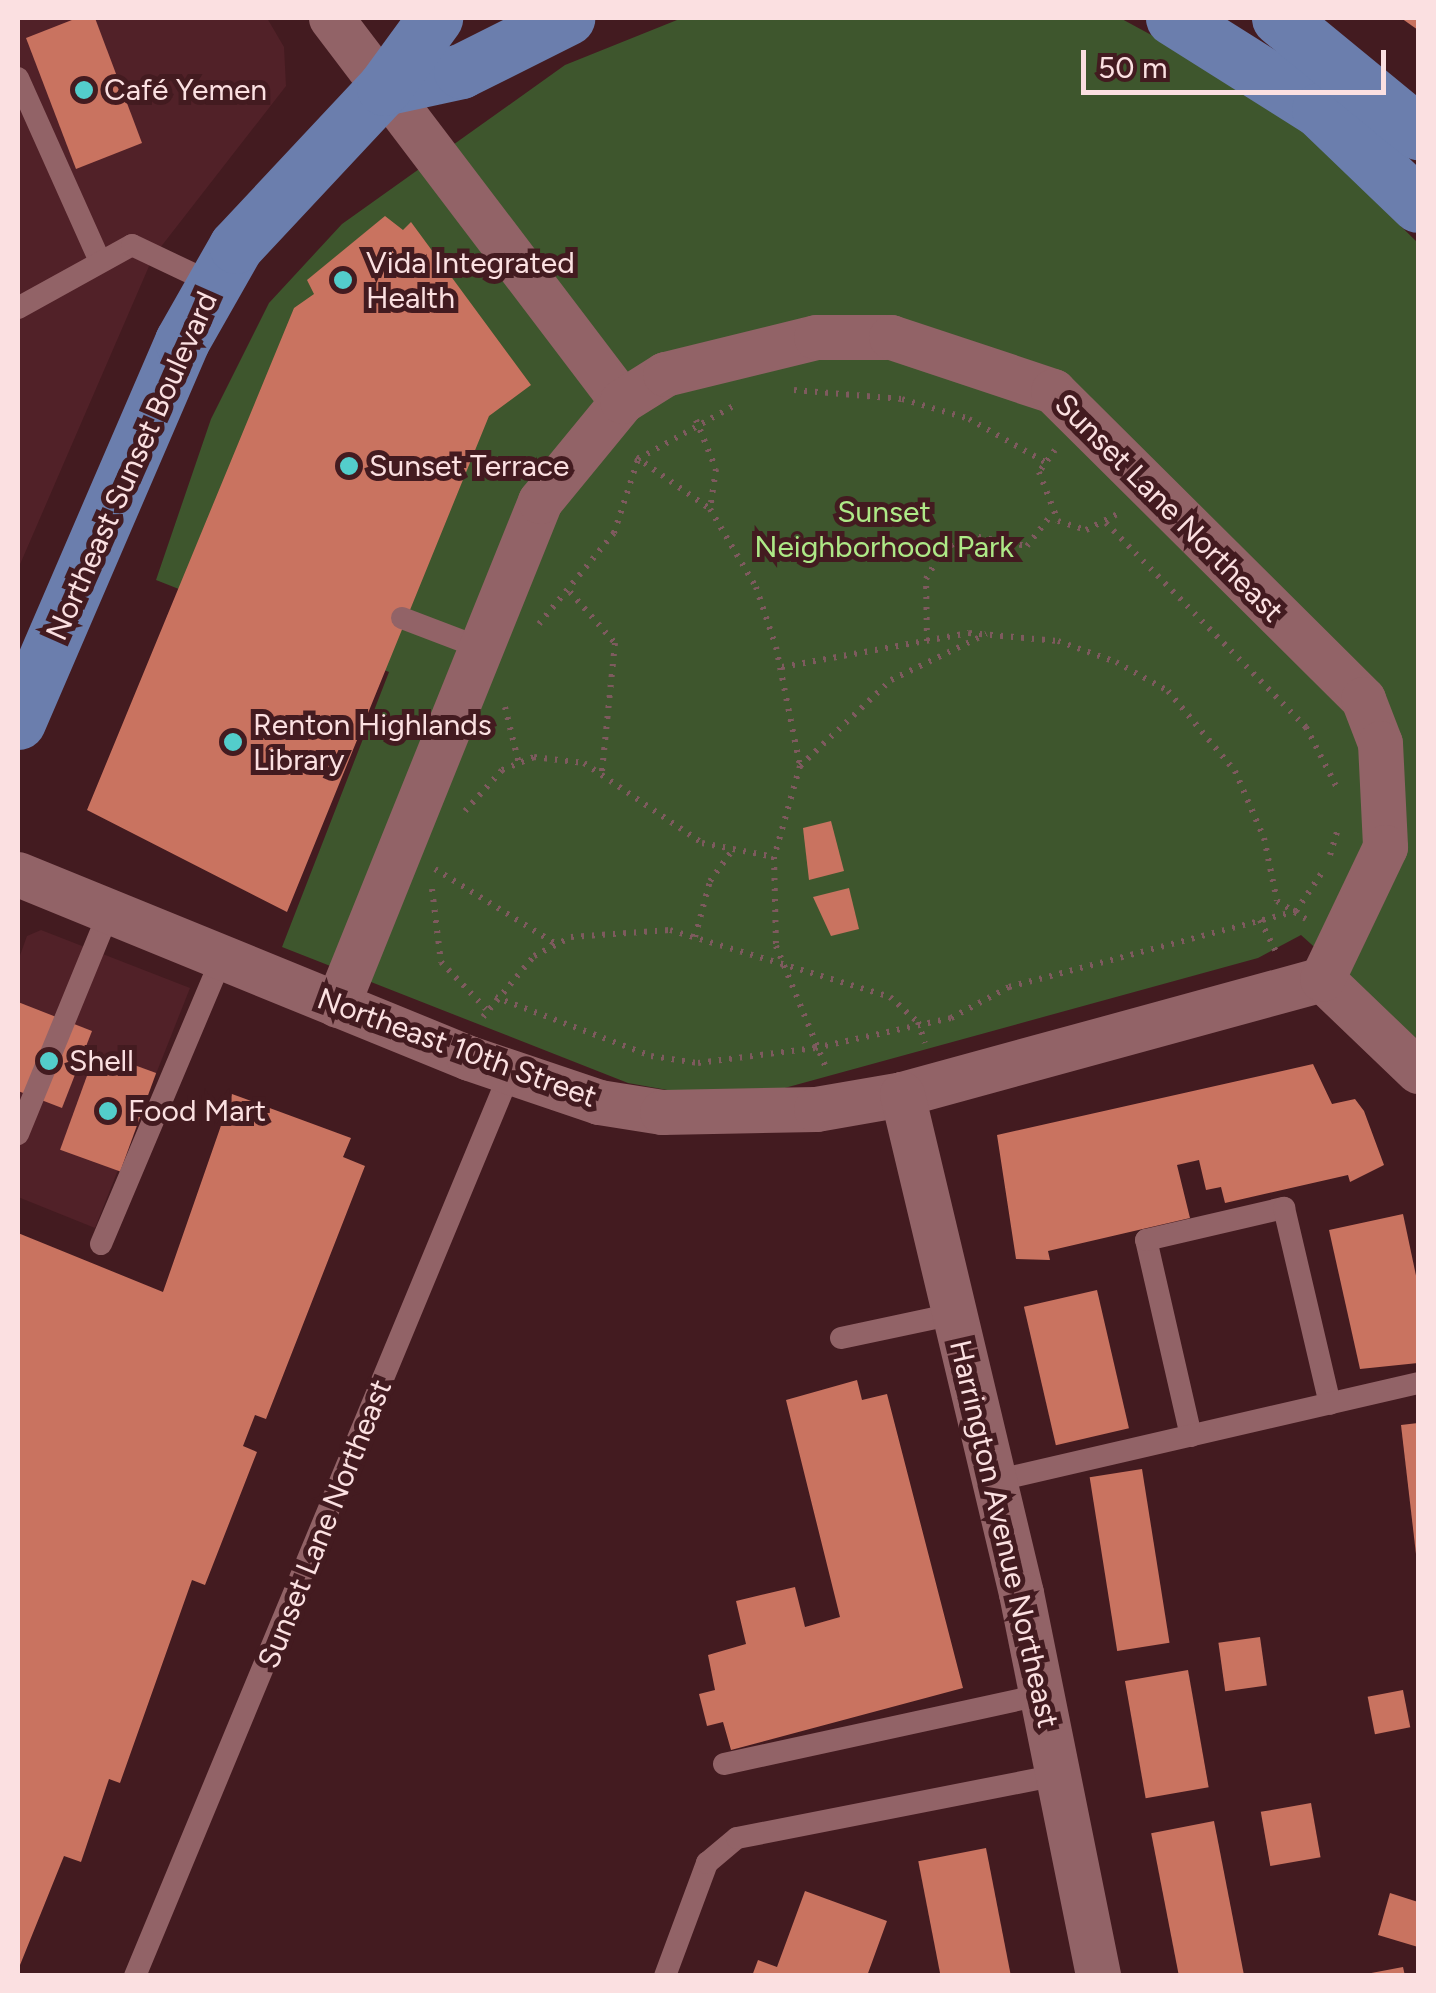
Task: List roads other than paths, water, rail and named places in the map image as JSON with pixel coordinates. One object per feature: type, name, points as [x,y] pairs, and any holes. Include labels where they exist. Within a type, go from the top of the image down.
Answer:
[{"type":"main road","name":"Northeast Sunset Boulevard","points":[[18,722],[214,284],[288,181],[384,88],[435,18]]},
{"type":"main road","points":[[384,88],[460,71],[566,18]]},
{"type":"main road","points":[[1174,18],[1319,110],[1418,205]]},
{"type":"main road","points":[[1280,18],[1418,132]]},
{"type":"street","points":[[331,18],[622,401]]},
{"type":"street","name":"Sunset Lane Northeast","points":[[337,1005],[540,501],[622,401],[665,374],[737,349],[892,337],[1000,368],[1054,391],[1363,699],[1380,743],[1384,847],[1329,966]]},
{"type":"street","name":"Northeast 10th Street","points":[[18,874],[490,1064],[662,1112],[846,1104],[919,1088],[1329,966]]},
{"type":"street","points":[[1329,966],[1418,1071]]},
{"type":"street","name":"Harrington Avenue Northeast","points":[[919,1088],[954,1314],[1042,1695],[1098,1976]]},
{"type":"lane","points":[[18,78],[98,257]]},
{"type":"lane","points":[[18,308],[98,257],[147,246],[214,284]]},
{"type":"lane","points":[[402,618],[481,648]]},
{"type":"lane","points":[[18,1134],[109,912]]},
{"type":"lane","points":[[101,1244],[222,957]]},
{"type":"lane","name":"Sunset Lane Northeast","points":[[135,1976],[490,1064]]},
{"type":"lane","points":[[1192,1436],[1146,1240],[1284,1208],[1330,1404]]},
{"type":"lane","points":[[842,1338],[954,1314]]},
{"type":"lane","points":[[994,1481],[1418,1383]]},
{"type":"lane","points":[[724,1764],[1042,1695]]},
{"type":"lane","points":[[665,1976],[707,1862],[737,1838],[1058,1775]]},
{"type":"place","name":"Café Yemen","points":[[84,90]]},
{"type":"place","name":"Vida Integrated Health","points":[[343,280]]},
{"type":"place","name":"Sunset Terrace","points":[[349,466]]},
{"type":"place","name":"Renton Highlands Library","points":[[233,742]]},
{"type":"place","name":"Shell","points":[[49,1061]]},
{"type":"place","name":"Food Mart","points":[[108,1111]]},
{"type":"park label","name":"Sunset Neighborhood Park","points":[[884,529]]}]
